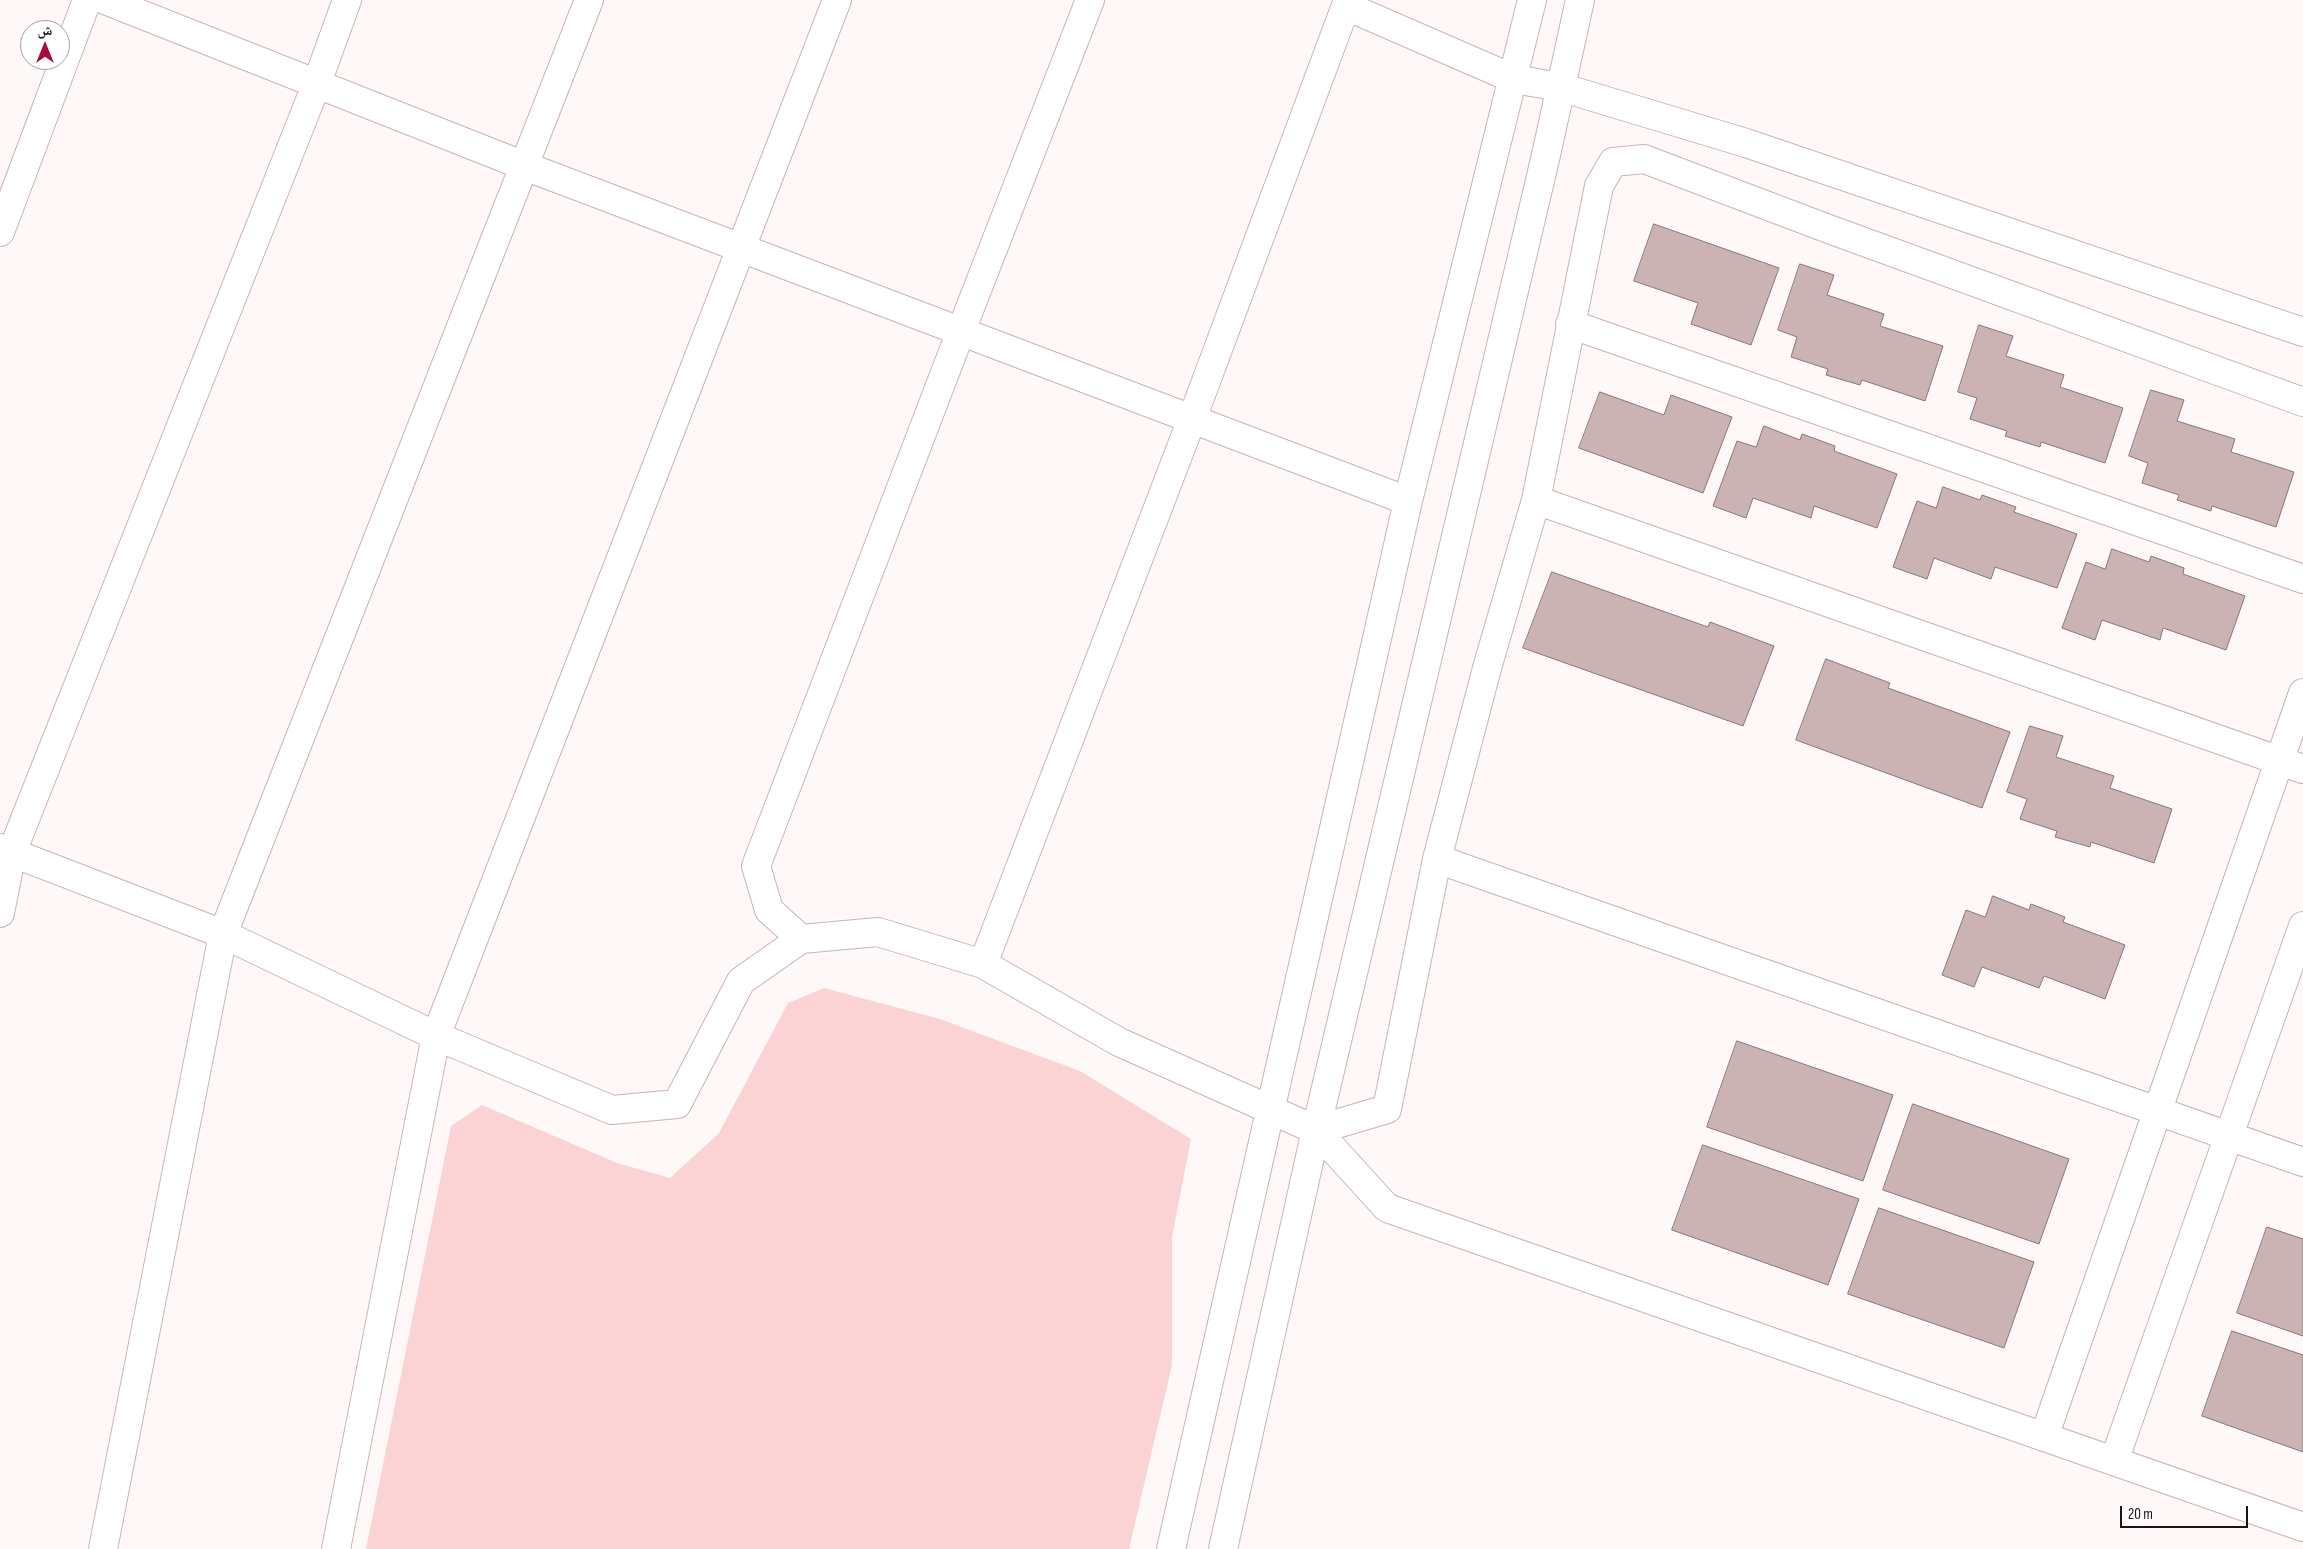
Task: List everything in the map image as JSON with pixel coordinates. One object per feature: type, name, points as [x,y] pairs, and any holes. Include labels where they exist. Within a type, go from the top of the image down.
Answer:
[{"type":"street","points":[[0,232],[87,0]]},
{"type":"street","points":[[104,0],[522,165],[1408,501]]},
{"type":"street","points":[[0,913],[6,850],[317,83],[348,0]]},
{"type":"street","points":[[103,1549],[222,934],[522,165],[589,0]]},
{"type":"street","points":[[336,1549],[436,1036],[837,0]]},
{"type":"street","points":[[801,939],[769,910],[756,866],[960,331],[1090,0]]},
{"type":"street","points":[[1171,1549],[1408,501],[1514,79],[1532,0]]},
{"type":"street","points":[[1223,1549],[1316,1130],[1544,165],[1580,0]]},
{"type":"street","points":[[983,964],[1192,419],[1347,3],[1514,79],[1560,88],[1746,143],[2303,332]]},
{"type":"street","points":[[1316,1130],[1387,1108],[1437,860],[1486,668],[1536,500],[1599,186],[1613,162],[1644,159],[1835,232],[2303,402]]},
{"type":"street","points":[[1570,324],[2303,579]]},
{"type":"street","points":[[1536,500],[2291,764]]},
{"type":"street","points":[[2044,1437],[2158,1111],[2291,764],[2303,693]]},
{"type":"street","points":[[6,850],[222,934],[436,1036],[612,1110],[676,1104],[742,981],[801,939],[878,932],[983,964],[1119,1042],[1316,1130],[1387,1208],[2303,1527]]},
{"type":"street","points":[[1437,860],[2303,1162]]},
{"type":"street","points":[[2114,1461],[2227,1135],[2303,926]]},
{"type":"shaded area","points":[[824,988],[940,1019],[1080,1071],[1191,1139],[1172,1237],[1172,1365],[1129,1549],[366,1549],[451,1126],[482,1105],[617,1163],[670,1178],[719,1133],[788,1003]]},
{"type":"building","points":[[1654,224],[1779,268],[1751,345],[1691,324],[1698,303],[1634,281]]},
{"type":"building","points":[[1800,264],[1834,275],[1827,295],[1884,314],[1880,326],[1943,346],[1925,401],[1862,380],[1860,385],[1826,375],[1828,369],[1791,357],[1797,337],[1778,330]]},
{"type":"building","points":[[1979,325],[2013,336],[2006,356],[2064,375],[2060,387],[2123,408],[2105,463],[2041,442],[2040,447],[2005,436],[2007,431],[1970,419],[1977,398],[1958,392]]},
{"type":"building","points":[[2151,390],[2184,400],[2177,421],[2235,439],[2231,452],[2294,472],[2276,527],[2212,506],[2211,511],[2177,500],[2179,495],[2142,483],[2148,463],[2129,456]]},
{"type":"building","points":[[1600,392],[1664,415],[1671,395],[1732,417],[1703,493],[1579,448]]},
{"type":"building","points":[[1764,426],[1800,440],[1802,434],[1835,446],[1834,451],[1897,474],[1877,528],[1814,506],[1811,518],[1753,498],[1746,518],[1713,506],[1737,441],[1756,447]]},
{"type":"building","points":[[1943,487],[1980,500],[1982,495],[2016,507],[2014,512],[2077,534],[2057,588],[1995,567],[1991,579],[1934,558],[1927,579],[1893,567],[1917,501],[1936,508]]},
{"type":"building","points":[[2112,549],[2149,562],[2151,556],[2184,568],[2183,574],[2245,596],[2226,650],[2163,628],[2160,640],[2102,620],[2095,640],[2062,628],[2086,562],[2105,569]]},
{"type":"building","points":[[1552,572],[1708,627],[1710,622],[1774,646],[1743,726],[1523,648]]},
{"type":"building","points":[[1826,659],[1890,683],[1888,688],[2010,732],[1982,808],[1796,740]]},
{"type":"building","points":[[2030,726],[2063,736],[2056,757],[2114,776],[2110,788],[2172,809],[2154,863],[2091,842],[2090,847],[2055,837],[2057,831],[2020,819],[2027,799],[2007,792]]},
{"type":"building","points":[[1993,896],[2029,910],[2031,904],[2065,917],[2063,922],[2125,945],[2105,999],[2044,976],[2039,988],[1982,967],[1974,987],[1942,975],[1966,910],[1985,917]]},
{"type":"building","points":[[1737,1041],[1893,1095],[1863,1181],[1707,1127]]},
{"type":"building","points":[[1913,1104],[2069,1159],[2039,1244],[1883,1190]]},
{"type":"building","points":[[1703,1145],[1859,1199],[1828,1285],[1672,1230]]},
{"type":"building","points":[[1879,1208],[2034,1262],[2004,1348],[1848,1294]]},
{"type":"building","points":[[2267,1227],[2303,1239],[2303,1336],[2237,1313]]},
{"type":"building","points":[[2232,1331],[2303,1355],[2303,1452],[2202,1416]]}]
